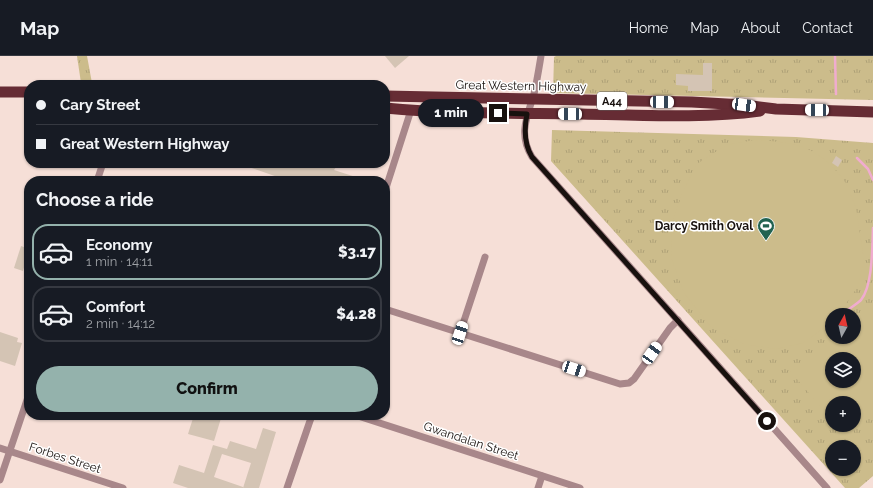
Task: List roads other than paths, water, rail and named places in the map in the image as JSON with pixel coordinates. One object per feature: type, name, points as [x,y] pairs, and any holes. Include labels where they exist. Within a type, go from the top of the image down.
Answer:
[{"type":"highway","points":[[0,92],[24,92]]},
{"type":"highway","name":"Great Western Highway","points":[[390,96],[692,102],[744,105],[776,110]]},
{"type":"highway","name":"Great Western Highway","points":[[390,108],[527,114],[698,116],[776,110],[873,112]]},
{"type":"street","points":[[541,56],[525,128],[526,141],[532,157],[827,488]]},
{"type":"street","points":[[390,176],[411,110]]},
{"type":"street","points":[[460,333],[485,257]]},
{"type":"street","points":[[390,311],[616,383],[625,384],[629,383],[634,378],[670,328],[678,320]]},
{"type":"street","points":[[0,480],[24,409]]},
{"type":"street","points":[[287,488],[310,420]]},
{"type":"street","name":"Gwandalan Street","points":[[370,420],[542,476],[557,485],[580,488]]},
{"type":"street","name":"Forbes Street","points":[[0,448],[123,488]]},
{"type":"street","points":[[538,488],[542,476]]},
{"type":"waterway","points":[[835,56],[836,94]]},
{"type":"waterway","points":[[857,158],[868,169],[873,180]]},
{"type":"waterway","points":[[851,308],[861,300],[868,285],[871,266],[873,228]]},
{"type":"place","name":"Darcy Smith Oval","points":[[766,241]]}]
